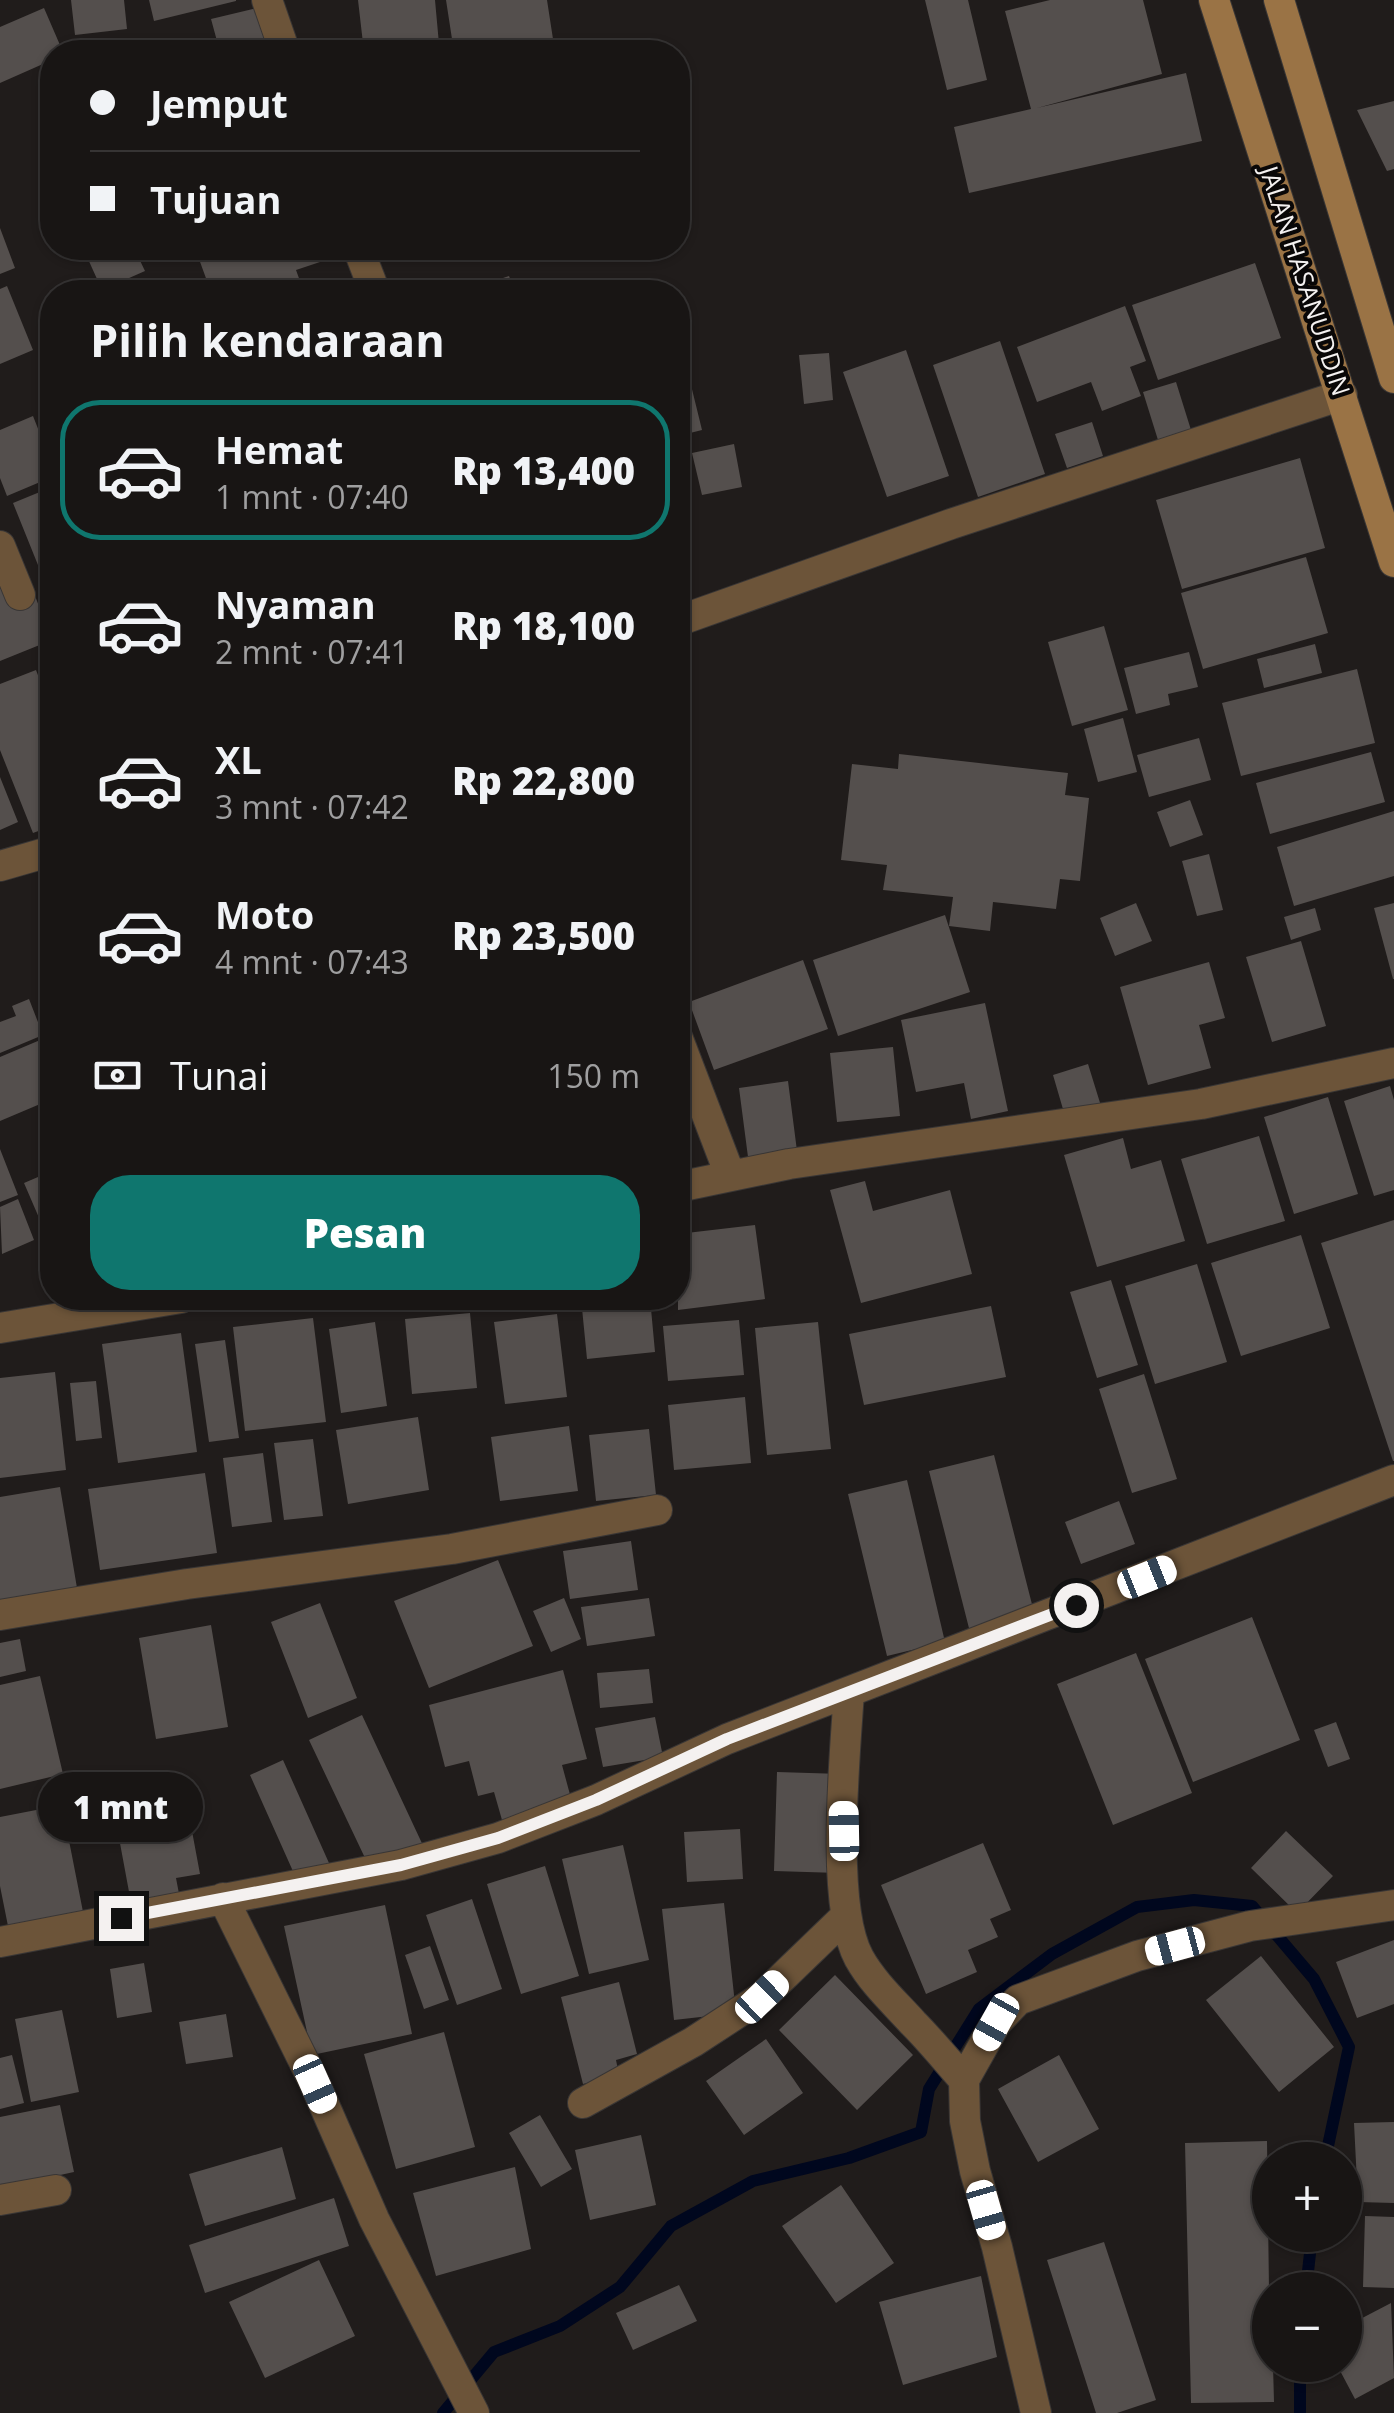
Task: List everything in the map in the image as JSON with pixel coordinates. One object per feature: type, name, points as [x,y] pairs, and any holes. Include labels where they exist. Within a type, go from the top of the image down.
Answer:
[{"type":"street","points":[[267,0],[281,40]]},
{"type":"street","name":"JALAN HASANUDDIN","points":[[1214,0],[1394,562]]},
{"type":"street","points":[[1279,0],[1394,378]]},
{"type":"street","points":[[690,617],[951,524],[1342,395]]},
{"type":"street","points":[[0,546],[20,595]]},
{"type":"street","points":[[0,866],[40,854]]},
{"type":"street","points":[[690,1184],[1201,1104],[1394,1063]]},
{"type":"street","points":[[690,1070],[730,1175]]},
{"type":"street","points":[[0,1328],[109,1310]]},
{"type":"street","points":[[0,1942],[401,1865],[498,1838],[596,1800],[727,1739],[1394,1480]]},
{"type":"street","points":[[0,1615],[187,1584],[452,1549],[657,1510]]},
{"type":"street","points":[[849,1692],[843,1792],[846,1916],[858,1956],[886,1995],[963,2079]]},
{"type":"street","points":[[223,1898],[315,2084],[374,2219],[474,2413]]},
{"type":"street","points":[[1036,2413],[966,2121],[963,2079],[996,2022],[1018,2000],[1042,1988],[1137,1956],[1250,1926],[1394,1905]]},
{"type":"street","points":[[583,2104],[693,2042],[762,1997],[846,1916]]},
{"type":"street","points":[[0,2200],[56,2190]]},
{"type":"building","points":[[71,0],[124,0],[127,29],[75,35]]},
{"type":"building","points":[[149,0],[236,0],[236,1],[154,21]]},
{"type":"building","points":[[358,0],[435,0],[439,40],[363,40]]},
{"type":"building","points":[[446,0],[547,0],[553,40],[452,40]]},
{"type":"building","points":[[925,0],[968,0],[987,80],[947,90]]},
{"type":"building","points":[[1050,0],[1143,0],[1162,74],[1037,108],[1186,73],[1202,141],[969,193],[954,127],[1031,109],[1005,11]]},
{"type":"building","points":[[261,7],[269,40],[217,40],[211,19]]},
{"type":"building","points":[[44,8],[58,40],[40,40],[40,65],[0,83],[0,27]]},
{"type":"building","points":[[1394,101],[1394,169],[1387,171],[1357,110]]},
{"type":"building","points":[[0,228],[15,268],[0,274]]},
{"type":"building","points":[[88,260],[140,260],[145,271],[125,280],[97,280]]},
{"type":"building","points":[[199,260],[326,260],[296,270],[300,280],[207,280]]},
{"type":"building","points":[[1255,263],[1281,338],[1158,380],[1132,305]]},
{"type":"building","points":[[7,286],[33,350],[0,364],[0,289]]},
{"type":"building","points":[[1125,306],[1146,361],[1130,367],[1141,396],[1102,411],[1091,382],[1037,402],[1017,347]]},
{"type":"building","points":[[1000,341],[1045,474],[978,497],[933,365]]},
{"type":"building","points":[[906,350],[949,476],[887,497],[843,372]]},
{"type":"building","points":[[829,353],[833,400],[804,404],[799,355]]},
{"type":"building","points":[[690,381],[702,430],[690,433]]},
{"type":"building","points":[[1176,382],[1191,430],[1158,440],[1143,392]]},
{"type":"building","points":[[33,416],[40,434],[40,482],[7,496],[0,478],[0,430]]},
{"type":"building","points":[[1092,422],[1103,456],[1067,468],[1055,434]]},
{"type":"building","points":[[734,444],[742,487],[702,495],[692,453]]},
{"type":"building","points":[[1300,458],[1325,548],[1182,589],[1156,500]]},
{"type":"building","points":[[40,492],[40,570],[13,503]]},
{"type":"building","points":[[1306,557],[1328,633],[1203,669],[1181,593]]},
{"type":"building","points":[[22,562],[40,609],[40,645],[0,661],[0,571]]},
{"type":"building","points":[[1104,626],[1128,710],[1072,726],[1048,642]]},
{"type":"building","points":[[1315,644],[1322,673],[1264,688],[1257,659]]},
{"type":"building","points":[[1189,652],[1198,687],[1168,694],[1170,705],[1136,714],[1124,668]]},
{"type":"building","points":[[1357,669],[1375,743],[1241,776],[1222,703]]},
{"type":"building","points":[[36,670],[40,680],[40,830],[33,833],[0,750],[0,684]]},
{"type":"building","points":[[1123,718],[1137,772],[1098,782],[1084,729]]},
{"type":"building","points":[[1199,738],[1211,780],[1149,797],[1137,755]]},
{"type":"building","points":[[1371,752],[1385,802],[1270,834],[1256,783]]},
{"type":"building","points":[[899,754],[1068,773],[1065,795],[1089,798],[1080,881],[1060,879],[1056,909],[993,902],[990,931],[949,926],[953,897],[883,890],[887,865],[841,860],[852,764],[898,769]]},
{"type":"building","points":[[0,777],[18,822],[0,830]]},
{"type":"building","points":[[1190,800],[1203,835],[1170,847],[1157,812]]},
{"type":"building","points":[[1394,811],[1394,876],[1294,906],[1277,847]]},
{"type":"building","points":[[1209,854],[1223,910],[1197,916],[1182,861]]},
{"type":"building","points":[[1136,903],[1152,941],[1115,956],[1100,918]]},
{"type":"building","points":[[1394,903],[1394,979],[1393,979],[1374,908]]},
{"type":"building","points":[[1315,908],[1321,930],[1291,940],[1284,917]]},
{"type":"building","points":[[945,915],[970,992],[838,1036],[813,960]]},
{"type":"building","points":[[1301,941],[1326,1026],[1272,1042],[1246,957]]},
{"type":"building","points":[[803,960],[828,1029],[714,1070],[690,1002]]},
{"type":"building","points":[[1209,962],[1225,1018],[1199,1025],[1211,1068],[1148,1085],[1120,987]]},
{"type":"building","points":[[29,999],[40,1036],[0,1053],[0,1022],[16,1016],[12,1006]]},
{"type":"building","points":[[985,1003],[1008,1111],[971,1119],[964,1083],[916,1092],[901,1020]]},
{"type":"building","points":[[40,1040],[40,1104],[0,1121],[0,1057]]},
{"type":"building","points":[[893,1047],[900,1116],[837,1122],[830,1053]]},
{"type":"building","points":[[1088,1064],[1101,1106],[1065,1116],[1053,1075]]},
{"type":"building","points":[[788,1081],[797,1151],[748,1157],[739,1088]]},
{"type":"building","points":[[1390,1086],[1394,1100],[1394,1190],[1374,1196],[1344,1101]]},
{"type":"building","points":[[1328,1097],[1358,1194],[1294,1214],[1264,1117]]},
{"type":"building","points":[[1259,1136],[1285,1221],[1207,1244],[1181,1159]]},
{"type":"building","points":[[1123,1138],[1131,1169],[1161,1160],[1185,1241],[1097,1267],[1064,1155]]},
{"type":"building","points":[[0,1149],[18,1195],[0,1202]]},
{"type":"building","points":[[40,1176],[40,1220],[24,1183]]},
{"type":"building","points":[[865,1181],[873,1211],[950,1190],[972,1274],[861,1303],[830,1190]]},
{"type":"building","points":[[18,1199],[34,1240],[2,1254],[0,1207]]},
{"type":"building","points":[[1394,1220],[1394,1461],[1393,1461],[1321,1243]]},
{"type":"building","points":[[755,1225],[765,1299],[690,1308],[690,1233]]},
{"type":"building","points":[[1301,1235],[1330,1328],[1241,1356],[1211,1263]]},
{"type":"building","points":[[1197,1264],[1227,1362],[1155,1384],[1125,1286]]},
{"type":"building","points":[[1111,1280],[1138,1365],[1097,1378],[1070,1292]]},
{"type":"building","points":[[991,1306],[1006,1377],[864,1405],[849,1334]]},
{"type":"building","points":[[582,1310],[651,1310],[655,1352],[587,1359]]},
{"type":"building","points":[[470,1313],[477,1388],[412,1394],[405,1319]]},
{"type":"building","points":[[557,1314],[567,1397],[505,1404],[494,1322]]},
{"type":"building","points":[[313,1318],[326,1422],[245,1431],[233,1327]]},
{"type":"building","points":[[739,1320],[744,1375],[668,1381],[663,1326]]},
{"type":"building","points":[[375,1322],[387,1406],[341,1413],[329,1329]]},
{"type":"building","points":[[818,1322],[831,1449],[767,1455],[755,1328]]},
{"type":"building","points":[[181,1333],[197,1452],[118,1463],[102,1344]]},
{"type":"building","points":[[225,1340],[239,1438],[209,1442],[195,1344]]},
{"type":"building","points":[[55,1372],[66,1470],[0,1478],[0,1378]]},
{"type":"building","points":[[1144,1374],[1177,1479],[1132,1493],[1099,1389]]},
{"type":"building","points":[[96,1381],[102,1438],[76,1441],[70,1383]]},
{"type":"building","points":[[745,1397],[751,1463],[674,1470],[668,1405]]},
{"type":"building","points":[[418,1417],[429,1490],[348,1504],[336,1430]]},
{"type":"building","points":[[569,1426],[578,1491],[500,1501],[491,1437]]},
{"type":"building","points":[[649,1429],[656,1495],[596,1501],[589,1435]]},
{"type":"building","points":[[313,1439],[323,1516],[284,1520],[274,1443]]},
{"type":"building","points":[[263,1453],[272,1522],[232,1527],[223,1458]]},
{"type":"building","points":[[994,1455],[1037,1624],[972,1640],[929,1471]]},
{"type":"building","points":[[205,1473],[217,1553],[100,1570],[88,1489]]},
{"type":"building","points":[[907,1480],[945,1642],[887,1656],[848,1494]]},
{"type":"building","points":[[60,1487],[77,1588],[0,1600],[0,1497]]},
{"type":"building","points":[[1119,1501],[1135,1544],[1081,1564],[1065,1522]]},
{"type":"building","points":[[631,1541],[638,1590],[570,1599],[563,1551]]},
{"type":"building","points":[[498,1560],[533,1646],[429,1688],[394,1601]]},
{"type":"building","points":[[564,1598],[581,1639],[551,1652],[533,1611]]},
{"type":"building","points":[[649,1598],[655,1636],[587,1646],[581,1607]]},
{"type":"building","points":[[320,1603],[357,1698],[308,1718],[271,1622]]},
{"type":"building","points":[[1252,1617],[1300,1740],[1193,1782],[1145,1659]]},
{"type":"building","points":[[211,1625],[228,1727],[156,1739],[139,1638]]},
{"type":"building","points":[[20,1639],[26,1671],[0,1677],[0,1643]]},
{"type":"building","points":[[1136,1653],[1192,1793],[1113,1825],[1057,1684]]},
{"type":"building","points":[[649,1669],[653,1703],[600,1708],[597,1673]]},
{"type":"building","points":[[563,1670],[587,1759],[562,1765],[572,1802],[502,1820],[494,1792],[478,1796],[469,1761],[445,1767],[429,1705]]},
{"type":"building","points":[[40,1676],[63,1774],[0,1789],[0,1685]]},
{"type":"building","points":[[362,1715],[427,1854],[375,1879],[309,1740]]},
{"type":"building","points":[[655,1717],[663,1757],[603,1767],[595,1728]]},
{"type":"building","points":[[1336,1722],[1350,1759],[1328,1767],[1314,1730]]},
{"type":"building","points":[[283,1760],[329,1863],[296,1878],[250,1775]]},
{"type":"building","points":[[777,1772],[842,1774],[839,1873],[774,1871]]},
{"type":"building","points":[[62,1805],[85,1922],[10,1936],[0,1886],[0,1817]]},
{"type":"building","points":[[189,1815],[200,1874],[176,1878],[180,1899],[132,1908],[117,1827]]},
{"type":"building","points":[[740,1829],[743,1879],[687,1882],[684,1832]]},
{"type":"building","points":[[1286,1831],[1333,1876],[1297,1913],[1251,1868]]},
{"type":"building","points":[[983,1843],[1011,1910],[990,1919],[998,1937],[968,1950],[977,1972],[926,1994],[881,1885]]},
{"type":"building","points":[[623,1845],[649,1960],[589,1974],[562,1859]]},
{"type":"building","points":[[545,1866],[579,1976],[521,1994],[487,1884]]},
{"type":"building","points":[[472,1899],[502,1989],[457,2005],[426,1915]]},
{"type":"building","points":[[724,1903],[736,2013],[674,2020],[662,1909]]},
{"type":"building","points":[[385,1905],[412,2034],[312,2055],[284,1926]]},
{"type":"building","points":[[1394,1940],[1394,2004],[1357,2018],[1336,1962]]},
{"type":"building","points":[[430,1946],[449,2000],[424,2009],[405,1955]]},
{"type":"building","points":[[1261,1956],[1334,2047],[1279,2092],[1206,2000]]},
{"type":"building","points":[[144,1963],[152,2012],[117,2018],[110,1969]]},
{"type":"building","points":[[835,1975],[913,2055],[857,2110],[779,2030]]},
{"type":"building","points":[[619,1982],[637,2054],[616,2060],[619,2075],[583,2084],[561,1997]]},
{"type":"building","points":[[62,2010],[79,2092],[31,2102],[15,2019]]},
{"type":"building","points":[[226,2014],[233,2057],[186,2064],[179,2022]]},
{"type":"building","points":[[444,2032],[475,2147],[396,2169],[364,2054]]},
{"type":"building","points":[[766,2039],[803,2093],[744,2135],[706,2081]]},
{"type":"building","points":[[12,2055],[24,2103],[0,2109],[0,2058]]},
{"type":"building","points":[[1059,2055],[1099,2129],[1038,2162],[998,2089]]},
{"type":"building","points":[[60,2105],[74,2172],[0,2188],[0,2117]]},
{"type":"building","points":[[540,2115],[572,2169],[541,2187],[509,2133]]},
{"type":"building","points":[[1394,2122],[1394,2203],[1362,2202],[1362,2142],[1355,2142],[1354,2123]]},
{"type":"building","points":[[641,2135],[656,2205],[590,2220],[575,2150]]},
{"type":"building","points":[[1267,2141],[1252,2142],[1252,2252],[1268,2252],[1269,2272],[1252,2272],[1252,2382],[1273,2382],[1274,2402],[1191,2403],[1185,2143]]},
{"type":"building","points":[[282,2147],[296,2199],[205,2226],[189,2174]]},
{"type":"building","points":[[515,2167],[531,2249],[436,2276],[413,2193]]},
{"type":"building","points":[[841,2185],[894,2263],[836,2303],[782,2226]]},
{"type":"building","points":[[334,2198],[349,2246],[205,2293],[189,2245]]},
{"type":"building","points":[[1365,2216],[1394,2217],[1394,2288],[1363,2287]]},
{"type":"building","points":[[1104,2242],[1156,2400],[1117,2413],[1096,2413],[1047,2260]]},
{"type":"building","points":[[319,2260],[355,2336],[265,2378],[229,2302]]},
{"type":"building","points":[[981,2276],[997,2357],[903,2385],[879,2302]]},
{"type":"building","points":[[679,2285],[697,2321],[633,2350],[616,2313]]},
{"type":"building","points":[[1391,2303],[1394,2378],[1355,2399],[1346,2382],[1362,2382],[1362,2318]]},
{"type":"waterway","points":[[443,2413],[494,2352],[560,2326],[620,2287],[671,2226],[753,2181],[849,2158],[921,2132],[929,2089],[979,2009],[1052,1954],[1137,1907],[1194,1900],[1252,1906],[1314,1979],[1349,2047],[1329,2142]]},
{"type":"waterway","points":[[1308,2272],[1310,2252]]},
{"type":"waterway","points":[[1300,2382],[1300,2413]]},
{"type":"route","points":[[121,1918],[401,1865],[498,1838],[596,1800],[727,1739],[1076,1605]]}]
